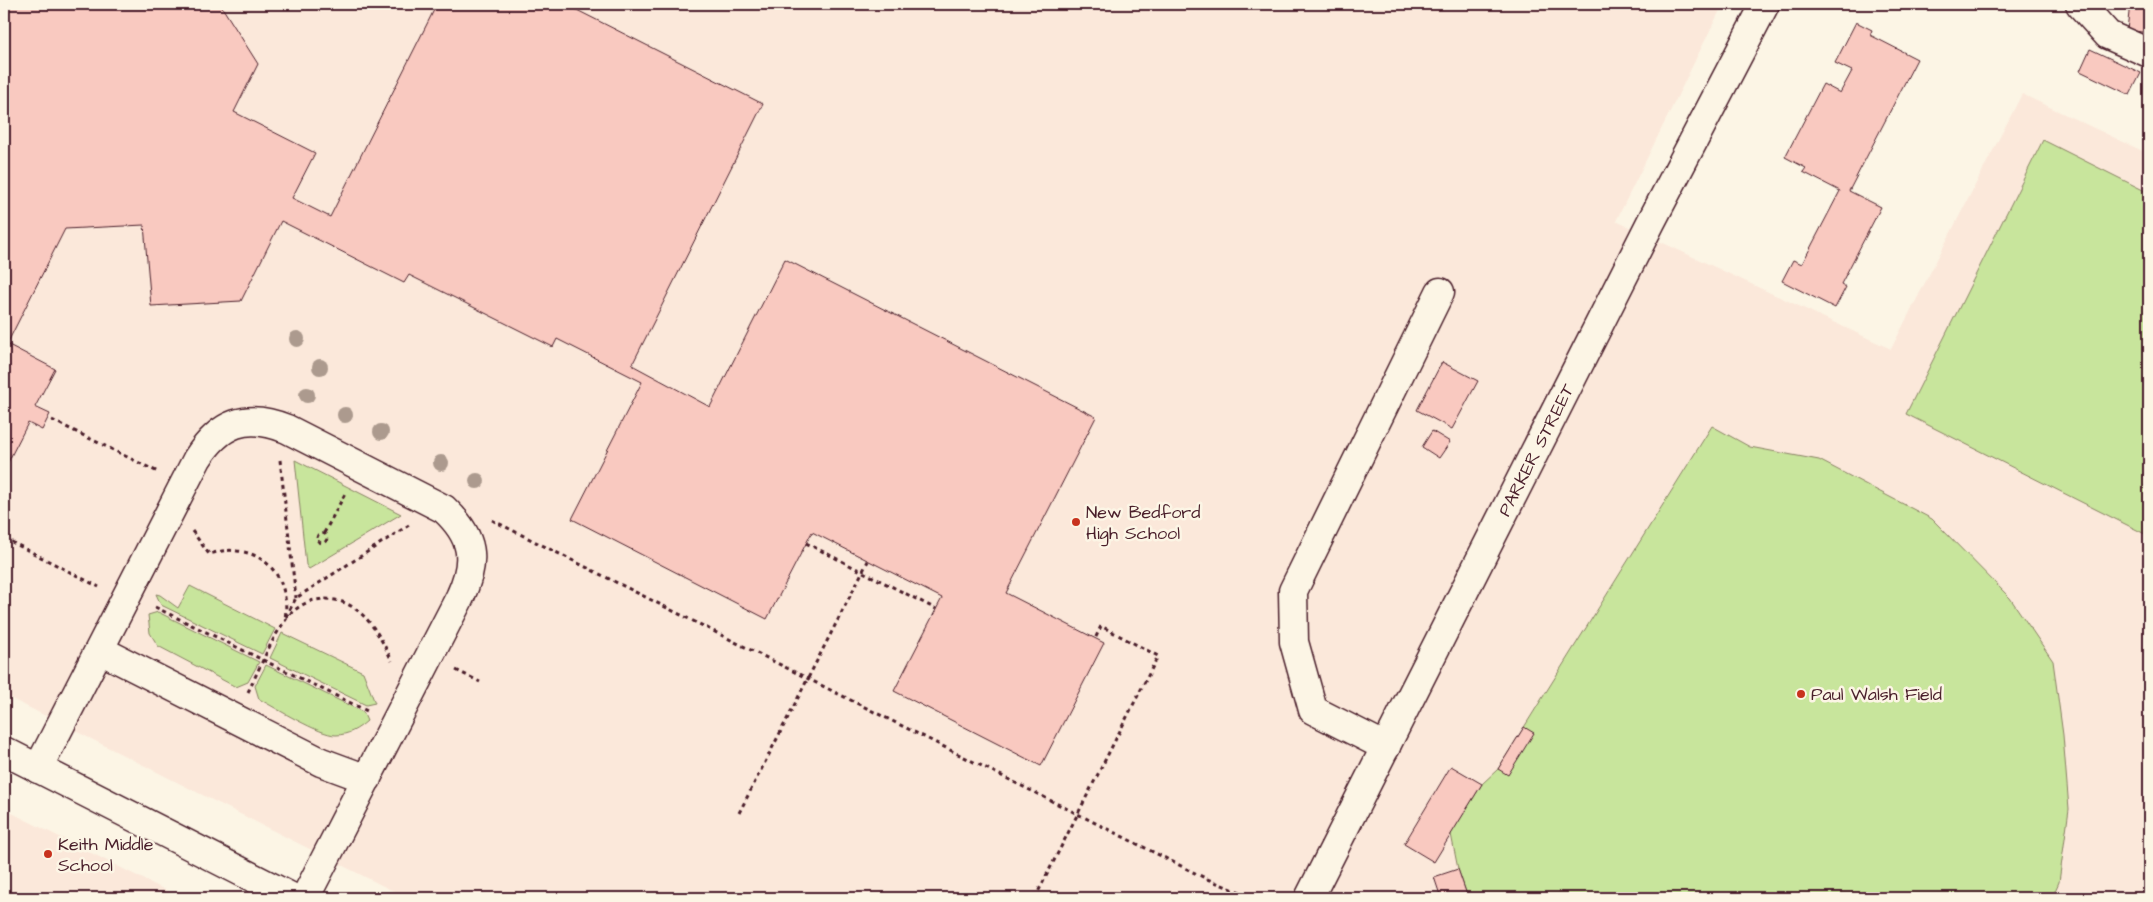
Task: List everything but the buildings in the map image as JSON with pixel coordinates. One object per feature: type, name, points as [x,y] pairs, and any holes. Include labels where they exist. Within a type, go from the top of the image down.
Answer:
[{"type":"main road","name":"PARKER STREET","points":[[1309,898],[1651,222],[1766,4]]},
{"type":"main road","points":[[2080,4],[2108,35],[2149,53]]},
{"type":"main road","points":[[1386,747],[1313,710],[1294,642],[1293,591],[1440,292]]},
{"type":"main road","points":[[38,769],[197,459],[209,440],[223,430],[240,423],[257,420],[272,422],[288,429],[444,509],[466,533],[470,568],[460,597],[305,898]]},
{"type":"main road","points":[[100,650],[321,762],[367,779]]},
{"type":"main road","points":[[4,751],[293,898]]},
{"type":"path","points":[[52,420],[159,472]]},
{"type":"path","points":[[279,454],[296,598]]},
{"type":"path","points":[[174,506],[209,554],[237,550],[250,553],[268,563],[281,580],[284,590],[286,600],[285,620]]},
{"type":"path","points":[[484,516],[1206,879],[1255,898]]},
{"type":"path","points":[[248,692],[296,598],[414,522]]},
{"type":"path","points":[[4,538],[101,588]]},
{"type":"path","points":[[806,543],[936,609]]},
{"type":"path","points":[[739,813],[868,560]]},
{"type":"path","points":[[129,594],[395,725]]},
{"type":"path","points":[[285,620],[302,605],[316,600],[334,599],[356,608],[380,635],[409,695]]},
{"type":"path","points":[[1035,898],[1158,656],[1101,626],[1095,639]]},
{"type":"path","points":[[452,668],[480,682]]},
{"type":"shaded area","name":"New Bedford High School","points":[[4,4],[1723,4],[1616,221],[1891,349],[2022,94],[2149,154],[2149,898],[1288,898],[1270,890],[1265,898],[407,898],[4,695]]},
{"type":"shaded area","name":"Keith Middle School","points":[[4,809],[181,898],[4,898]]},
{"type":"green space","points":[[2043,140],[2149,193],[2149,536],[1906,414]]},
{"type":"green space","name":"Paul Walsh Field","points":[[1712,426],[1750,447],[1819,460],[1932,519],[2010,598],[2053,661],[2063,735],[2069,809],[2059,882],[2052,898],[1468,898],[1458,869],[1451,834],[1482,784],[1498,769]]},
{"type":"green space","points":[[295,460],[401,514],[309,569],[306,565]]},
{"type":"green space","points":[[190,586],[275,629],[262,654],[161,605],[156,594],[178,608]]},
{"type":"green space","points":[[158,612],[259,662],[248,682],[236,687],[158,646],[150,633],[148,615]]},
{"type":"green space","points":[[282,633],[363,672],[375,703],[366,705],[270,658]]},
{"type":"green space","points":[[266,665],[363,712],[367,721],[353,731],[336,735],[319,731],[286,714],[259,699],[255,686]]},
{"type":"place","name":"New Bedford High School","points":[[1076,522]]},
{"type":"place","name":"Paul Walsh Field","points":[[1801,694]]},
{"type":"place","name":"Keith Middle School","points":[[48,854]]}]
